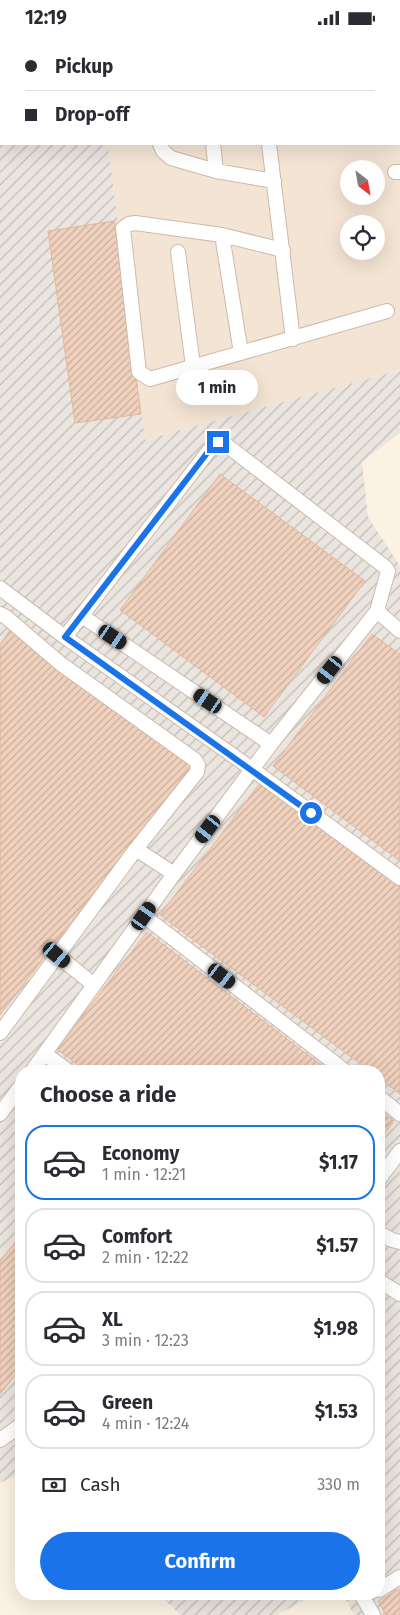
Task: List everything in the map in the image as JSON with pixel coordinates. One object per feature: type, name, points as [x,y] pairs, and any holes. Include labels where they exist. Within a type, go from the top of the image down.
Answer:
[{"type":"street","points":[[160,145],[163,151],[171,158],[216,171],[274,181]]},
{"type":"street","points":[[213,145],[216,171]]},
{"type":"street","points":[[269,145],[294,339]]},
{"type":"street","points":[[283,250],[222,235],[135,223],[123,228],[139,371],[150,379],[387,311]]},
{"type":"street","points":[[222,235],[240,353]]},
{"type":"street","points":[[178,252],[193,366]]},
{"type":"street","points":[[37,1065],[252,769],[376,611],[388,571],[225,443],[218,442],[211,448],[82,616],[61,664]]},
{"type":"street","points":[[0,588],[70,641],[252,769],[400,878]]},
{"type":"street","points":[[376,611],[400,631]]},
{"type":"street","points":[[0,614],[61,664],[195,760],[198,765],[197,772],[136,849],[0,1033]]},
{"type":"street","points":[[82,616],[271,744]]},
{"type":"street","points":[[136,849],[174,874]]},
{"type":"street","points":[[144,916],[337,1065]]},
{"type":"street","points":[[57,955],[94,985]]},
{"type":"street","points":[[45,1054],[60,1065]]},
{"type":"street","points":[[0,1114],[15,1094]]},
{"type":"street","points":[[385,1102],[400,1114]]},
{"type":"street","points":[[385,1171],[400,1151]]},
{"type":"street","points":[[385,1236],[400,1241]]},
{"type":"street","points":[[385,1285],[400,1295]]},
{"type":"street","points":[[0,1440],[15,1429]]},
{"type":"street","points":[[385,1586],[400,1577]]},
{"type":"street","points":[[368,1600],[373,1615]]},
{"type":"shaded area","points":[[0,145],[108,145],[145,440],[400,370],[400,433],[362,462],[368,517],[400,566],[400,1615],[354,1615],[346,1600],[385,1600],[385,1065],[15,1065],[15,1476],[0,1483]]},
{"type":"shaded area","points":[[108,145],[400,145],[400,370],[145,440]]},
{"type":"shaded area","points":[[165,1600],[305,1600],[276,1615],[181,1615]]},
{"type":"building","points":[[114,221],[141,414],[75,423],[48,231]]},
{"type":"building","points":[[220,474],[365,581],[264,717],[120,610]]},
{"type":"building","points":[[11,629],[191,766],[0,1015],[0,644]]},
{"type":"building","points":[[372,634],[400,654],[400,861],[273,766]]},
{"type":"building","points":[[260,783],[400,887],[400,1094],[385,1083],[385,1065],[362,1065],[160,915]]},
{"type":"building","points":[[147,932],[321,1065],[78,1065],[57,1049]]},
{"type":"building","points":[[385,1114],[394,1121],[385,1133]]},
{"type":"building","points":[[15,1242],[15,1375],[0,1394],[0,1261]]},
{"type":"building","points":[[400,1589],[400,1615],[386,1615],[378,1601],[385,1600],[385,1597]]},
{"type":"route","points":[[218,442],[211,448],[65,637],[311,813]]}]
